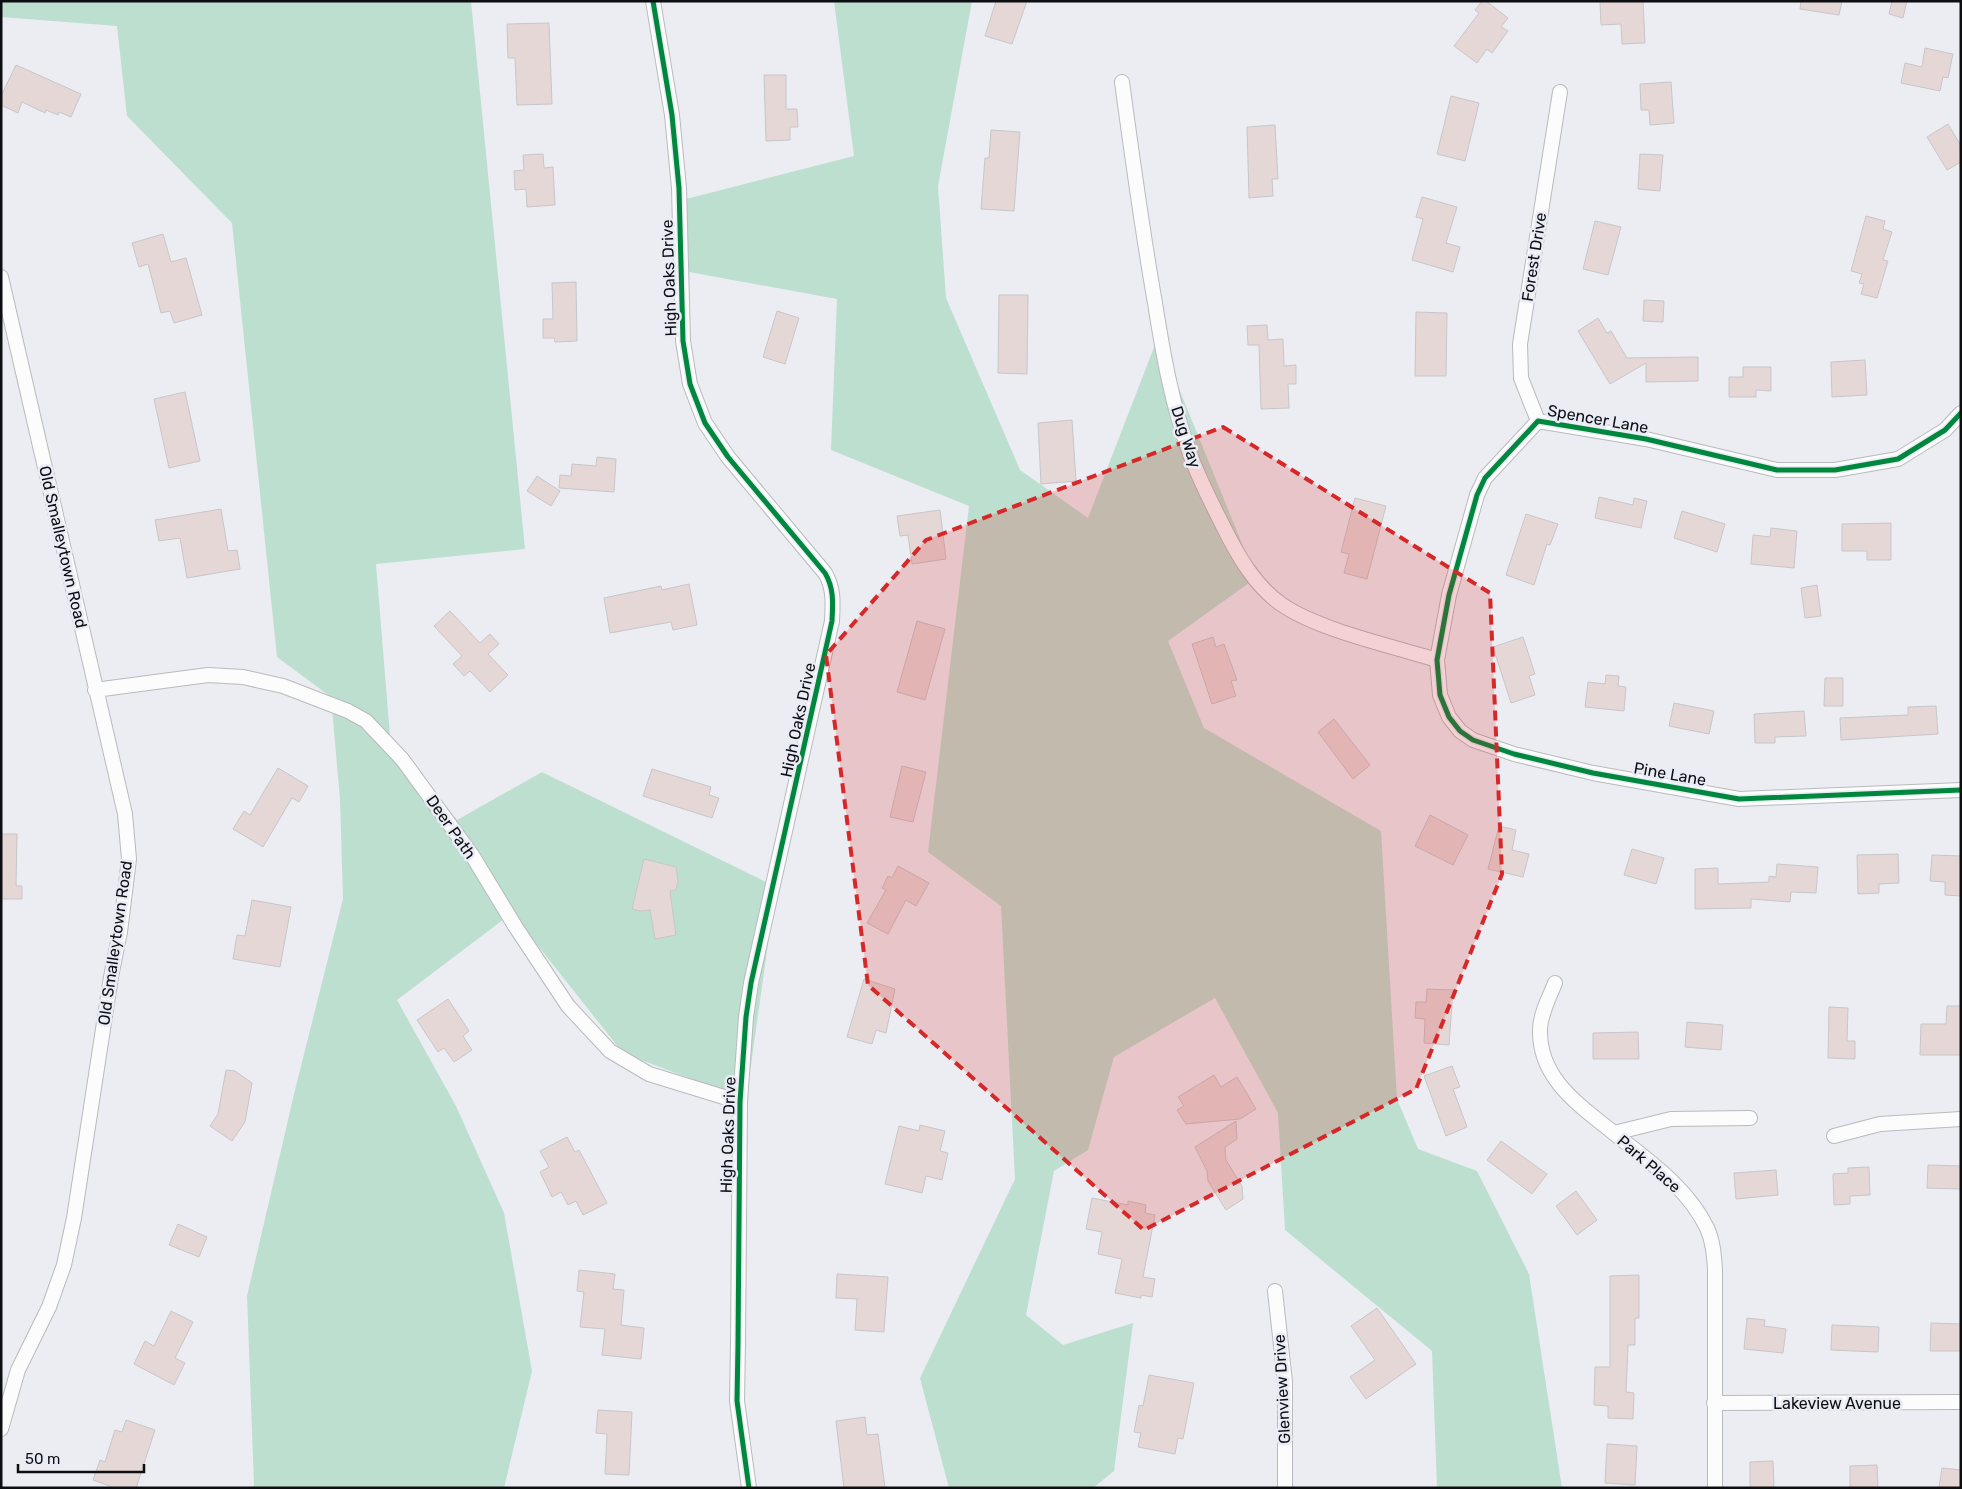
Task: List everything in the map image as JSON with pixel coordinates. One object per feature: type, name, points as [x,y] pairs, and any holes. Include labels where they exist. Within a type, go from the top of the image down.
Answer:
[{"type":"street","name":"High Oaks Drive","points":[[653,1],[672,115],[679,188],[682,341],[690,384],[705,423],[728,457],[825,572],[830,582],[834,600],[830,630],[751,983],[746,1017],[740,1102],[738,1401],[749,1488]]},
{"type":"street","name":"Dug Way","points":[[1122,82],[1140,216],[1168,380],[1192,460],[1233,545],[1251,574],[1265,591],[1281,604],[1326,626],[1437,660]]},
{"type":"street","name":"Forest Drive","points":[[1538,421],[1521,378],[1520,344],[1560,92]]},
{"type":"street","name":"Old Smalleytown Road","points":[[1,277],[125,814],[129,859],[120,932],[111,977],[74,1218],[64,1265],[49,1307],[18,1370],[1,1428]]},
{"type":"street","name":"Spencer Lane","points":[[1437,660],[1449,595],[1477,495],[1485,478],[1538,421],[1646,439],[1778,470],[1835,470],[1898,458],[1945,430],[1961,413]]},
{"type":"street","name":"Pine Lane","points":[[1437,660],[1440,695],[1449,717],[1460,732],[1473,740],[1514,754],[1593,773],[1739,799],[1961,790]]},
{"type":"street","name":"Deer Path","points":[[95,690],[208,675],[243,677],[282,686],[348,711],[366,721],[402,759],[472,855],[515,926],[568,1006],[610,1051],[649,1074],[740,1102]]},
{"type":"street","name":"Park Place","points":[[1555,983],[1540,1029],[1547,1062],[1555,1078],[1576,1104],[1677,1186],[1692,1204],[1707,1229],[1714,1249],[1715,1488]]},
{"type":"street","points":[[1614,1133],[1671,1119],[1750,1118]]},
{"type":"street","points":[[1834,1136],[1880,1124],[1961,1119]]},
{"type":"street","name":"Glenview Drive","points":[[1275,1291],[1285,1382],[1286,1488]]},
{"type":"street","name":"Lakeview Avenue","points":[[1714,1403],[1961,1402]]},
{"type":"highlighted area","points":[[1223,427],[1490,593],[1502,874],[1416,1089],[1144,1230],[868,985],[826,655],[926,540]]},
{"type":"green space","points":[[1,1],[471,1],[525,549],[376,564],[390,736],[457,820],[542,772],[776,887],[746,1100],[623,1053],[512,913],[397,1000],[456,1106],[504,1213],[532,1371],[504,1488],[252,1488],[254,1485],[247,1296],[295,1090],[343,899],[340,799],[331,697],[277,657],[232,223],[127,116],[117,26],[1,17]]},
{"type":"green space","points":[[834,1],[972,1],[938,186],[946,298],[1020,470],[1088,518],[1158,337],[1256,578],[1168,641],[1204,728],[1381,831],[1397,1099],[1418,1149],[1477,1171],[1529,1274],[1562,1488],[1437,1488],[1432,1351],[1285,1230],[1278,1113],[1215,998],[1114,1057],[1088,1150],[1054,1171],[1026,1315],[1063,1345],[1133,1323],[1114,1471],[1093,1488],[949,1488],[920,1378],[1015,1179],[1001,906],[928,852],[969,506],[831,450],[837,299],[689,272],[686,199],[854,156]]},
{"type":"building","points":[[996,1],[1027,1],[1012,44],[985,36]]},
{"type":"building","points":[[1482,1],[1486,1],[1508,18],[1501,27],[1508,31],[1492,53],[1487,49],[1477,63],[1454,46],[1479,13],[1475,10]]},
{"type":"building","points":[[1600,1],[1643,1],[1645,43],[1622,44],[1621,24],[1601,25]]},
{"type":"building","points":[[1801,1],[1842,1],[1839,15],[1800,9]]},
{"type":"building","points":[[1892,1],[1907,1],[1903,18],[1889,14]]},
{"type":"building","points":[[549,23],[552,104],[517,105],[515,58],[508,58],[507,24]]},
{"type":"building","points":[[1925,48],[1953,54],[1948,78],[1943,77],[1940,91],[1901,83],[1905,63],[1922,67]]},
{"type":"building","points":[[16,65],[81,94],[71,117],[59,112],[58,115],[46,110],[45,113],[22,102],[18,113],[1,105],[1,96]]},
{"type":"building","points":[[764,75],[786,75],[786,109],[797,109],[798,127],[790,127],[790,140],[766,141]]},
{"type":"building","points":[[1671,82],[1674,123],[1650,125],[1649,110],[1641,110],[1640,84]]},
{"type":"building","points":[[1451,96],[1479,103],[1465,161],[1437,154]]},
{"type":"building","points":[[1948,124],[1961,146],[1961,162],[1947,170],[1927,137]]},
{"type":"building","points":[[1275,125],[1278,179],[1272,179],[1273,196],[1249,198],[1247,127]]},
{"type":"building","points":[[991,130],[1020,132],[1014,211],[981,209],[985,158],[989,158]]},
{"type":"building","points":[[543,154],[544,168],[553,167],[555,205],[527,207],[526,189],[515,190],[514,171],[524,170],[523,155]]},
{"type":"building","points":[[1640,154],[1663,155],[1660,191],[1638,189]]},
{"type":"building","points":[[1422,197],[1457,207],[1446,243],[1460,247],[1453,272],[1412,260],[1423,219],[1416,217]]},
{"type":"building","points":[[1866,216],[1885,221],[1883,229],[1892,232],[1883,260],[1888,261],[1877,298],[1861,294],[1864,284],[1859,283],[1862,274],[1851,271]]},
{"type":"building","points":[[1595,221],[1621,227],[1608,275],[1583,269]]},
{"type":"building","points":[[163,234],[171,262],[186,258],[202,315],[174,323],[170,311],[161,313],[148,264],[139,267],[132,243]]},
{"type":"building","points":[[576,282],[577,341],[555,342],[554,338],[543,338],[543,319],[553,319],[552,283]]},
{"type":"building","points":[[999,295],[1028,295],[1027,374],[998,373]]},
{"type":"building","points":[[1644,300],[1664,301],[1663,322],[1643,321]]},
{"type":"building","points":[[777,311],[799,318],[785,364],[763,357]]},
{"type":"building","points":[[1416,312],[1447,313],[1446,376],[1415,376]]},
{"type":"building","points":[[1598,318],[1607,333],[1611,331],[1627,358],[1698,357],[1698,381],[1646,382],[1646,363],[1610,384],[1578,331]]},
{"type":"building","points":[[1267,325],[1268,340],[1283,339],[1284,366],[1296,365],[1296,384],[1288,384],[1289,408],[1261,409],[1259,345],[1248,345],[1247,326]]},
{"type":"building","points":[[1865,360],[1867,395],[1832,397],[1831,362]]},
{"type":"building","points":[[1743,367],[1771,367],[1771,391],[1756,390],[1756,397],[1729,397],[1729,377],[1743,377]]},
{"type":"building","points":[[185,392],[200,461],[169,468],[154,399]]},
{"type":"building","points":[[1072,420],[1076,481],[1041,484],[1038,423]]},
{"type":"building","points":[[597,457],[616,459],[614,492],[559,488],[560,475],[571,476],[572,464],[596,466]]},
{"type":"building","points":[[537,476],[560,491],[551,506],[527,491]]},
{"type":"building","points":[[1599,497],[1633,505],[1634,498],[1647,501],[1641,528],[1595,518]]},
{"type":"building","points":[[1355,498],[1386,506],[1367,579],[1344,573],[1349,554],[1341,552]]},
{"type":"building","points":[[221,509],[228,551],[237,550],[240,569],[187,578],[180,538],[159,541],[155,520]]},
{"type":"building","points":[[940,510],[946,559],[912,564],[908,535],[900,536],[897,516]]},
{"type":"building","points":[[1682,511],[1725,524],[1717,552],[1674,538]]},
{"type":"building","points":[[1526,514],[1558,524],[1550,545],[1547,544],[1534,585],[1506,575]]},
{"type":"building","points":[[1891,523],[1891,560],[1867,560],[1867,551],[1842,551],[1842,524]]},
{"type":"building","points":[[1771,528],[1797,531],[1794,568],[1751,564],[1753,535],[1770,537]]},
{"type":"building","points":[[689,584],[697,625],[673,630],[671,622],[610,633],[604,598],[661,586],[662,590]]},
{"type":"building","points":[[1817,585],[1821,616],[1805,618],[1801,588]]},
{"type":"building","points":[[450,611],[480,643],[490,634],[499,644],[488,654],[508,675],[490,692],[470,671],[464,676],[453,664],[462,656],[434,626]]},
{"type":"building","points":[[917,621],[945,629],[925,700],[897,692]]},
{"type":"building","points":[[1213,637],[1216,647],[1224,644],[1237,680],[1231,681],[1236,696],[1212,704],[1192,644]]},
{"type":"building","points":[[1523,637],[1535,674],[1529,676],[1535,695],[1511,703],[1493,647]]},
{"type":"building","points":[[1606,675],[1619,676],[1618,686],[1626,687],[1624,711],[1585,707],[1588,682],[1605,684]]},
{"type":"building","points":[[1825,678],[1843,678],[1843,706],[1824,706]]},
{"type":"building","points":[[1674,703],[1714,711],[1709,734],[1669,726]]},
{"type":"building","points":[[1936,706],[1938,734],[1841,740],[1840,718],[1908,715],[1908,707]]},
{"type":"building","points":[[1804,711],[1806,736],[1775,737],[1775,743],[1755,743],[1754,714]]},
{"type":"building","points":[[1334,719],[1370,765],[1353,779],[1318,732]]},
{"type":"building","points":[[902,766],[926,772],[913,822],[890,817]]},
{"type":"building","points":[[278,768],[308,786],[299,802],[292,798],[263,847],[233,829],[244,811],[250,815]]},
{"type":"building","points":[[652,769],[711,787],[709,795],[719,798],[712,818],[643,796]]},
{"type":"building","points":[[1430,815],[1468,835],[1453,865],[1415,846]]},
{"type":"building","points":[[1499,826],[1516,830],[1512,850],[1529,854],[1523,877],[1488,869]]},
{"type":"building","points":[[1,834],[17,834],[16,886],[22,886],[22,899],[1,899]]},
{"type":"building","points":[[1632,849],[1664,858],[1656,884],[1624,875]]},
{"type":"building","points":[[1898,854],[1899,883],[1879,884],[1879,893],[1858,894],[1857,855]]},
{"type":"building","points":[[1932,855],[1961,856],[1961,896],[1945,895],[1945,882],[1930,881]]},
{"type":"building","points":[[644,859],[676,867],[678,881],[676,890],[670,891],[676,935],[655,939],[650,910],[640,911],[632,909]]},
{"type":"building","points":[[1777,864],[1818,867],[1816,893],[1791,892],[1790,902],[1751,899],[1751,908],[1695,909],[1695,869],[1718,868],[1718,884],[1769,882],[1769,876],[1776,877]]},
{"type":"building","points":[[898,866],[929,883],[916,906],[906,900],[888,934],[867,923],[886,890],[882,888],[888,876],[892,878]]},
{"type":"building","points":[[252,900],[291,907],[280,967],[233,959],[237,935],[245,936]]},
{"type":"building","points":[[864,979],[895,989],[886,1033],[876,1030],[872,1044],[847,1037]]},
{"type":"building","points":[[1427,989],[1453,990],[1449,1045],[1424,1043],[1425,1019],[1415,1018],[1416,1002],[1426,1002]]},
{"type":"building","points":[[448,999],[469,1031],[463,1036],[472,1050],[454,1062],[444,1048],[438,1052],[417,1020]]},
{"type":"building","points":[[1947,1006],[1961,1006],[1961,1055],[1920,1055],[1921,1024],[1946,1024]]},
{"type":"building","points":[[1829,1007],[1848,1008],[1847,1041],[1855,1041],[1855,1059],[1828,1058]]},
{"type":"building","points":[[1687,1022],[1723,1025],[1721,1050],[1685,1047]]},
{"type":"building","points":[[1638,1032],[1639,1059],[1593,1059],[1593,1033]]},
{"type":"building","points":[[1452,1066],[1460,1087],[1453,1089],[1467,1127],[1446,1136],[1424,1076]]},
{"type":"building","points":[[226,1070],[235,1071],[252,1083],[245,1122],[232,1141],[210,1126],[218,1114]]},
{"type":"building","points":[[1214,1075],[1221,1087],[1237,1077],[1256,1109],[1240,1119],[1186,1124],[1177,1110],[1184,1106],[1178,1097]]},
{"type":"building","points":[[1236,1121],[1237,1139],[1225,1147],[1226,1160],[1242,1186],[1243,1199],[1226,1210],[1208,1181],[1207,1171],[1195,1147]]},
{"type":"building","points":[[920,1125],[945,1131],[940,1151],[948,1153],[942,1180],[926,1176],[922,1193],[885,1184],[899,1126],[919,1131]]},
{"type":"building","points":[[567,1137],[575,1152],[579,1150],[607,1203],[583,1215],[576,1201],[568,1205],[561,1192],[552,1197],[540,1172],[549,1167],[540,1151]]},
{"type":"building","points":[[1501,1141],[1547,1174],[1532,1194],[1487,1160]]},
{"type":"building","points":[[1928,1165],[1961,1166],[1961,1189],[1927,1188]]},
{"type":"building","points":[[1869,1167],[1870,1195],[1850,1196],[1850,1204],[1834,1205],[1833,1174],[1848,1173],[1848,1168]]},
{"type":"building","points":[[1776,1170],[1778,1195],[1736,1199],[1734,1173]]},
{"type":"building","points":[[1576,1191],[1597,1220],[1577,1235],[1556,1206]]},
{"type":"building","points":[[1092,1198],[1128,1205],[1128,1201],[1146,1205],[1145,1213],[1155,1215],[1143,1277],[1155,1279],[1152,1297],[1141,1295],[1141,1298],[1115,1293],[1122,1259],[1098,1254],[1102,1232],[1086,1229]]},
{"type":"building","points":[[178,1224],[207,1237],[199,1257],[169,1245]]},
{"type":"building","points":[[579,1270],[615,1274],[613,1289],[624,1290],[621,1325],[644,1328],[641,1359],[602,1355],[605,1329],[580,1327],[584,1292],[577,1291]]},
{"type":"building","points":[[837,1274],[888,1277],[884,1332],[855,1330],[857,1299],[836,1298]]},
{"type":"building","points":[[1639,1275],[1639,1318],[1635,1318],[1635,1345],[1628,1345],[1626,1392],[1634,1393],[1633,1419],[1608,1418],[1608,1406],[1594,1405],[1595,1367],[1610,1367],[1610,1276]]},
{"type":"building","points":[[1377,1308],[1416,1364],[1366,1399],[1350,1377],[1375,1360],[1351,1326]]},
{"type":"building","points":[[171,1311],[193,1322],[175,1358],[185,1363],[174,1385],[134,1364],[145,1341],[154,1346]]},
{"type":"building","points":[[1747,1318],[1765,1320],[1764,1326],[1786,1329],[1783,1353],[1744,1349]]},
{"type":"building","points":[[1931,1323],[1961,1324],[1961,1351],[1930,1351]]},
{"type":"building","points":[[1832,1325],[1879,1327],[1878,1352],[1831,1350]]},
{"type":"building","points":[[1149,1375],[1194,1383],[1183,1439],[1178,1438],[1175,1454],[1138,1447],[1141,1433],[1134,1432],[1139,1405],[1143,1406]]},
{"type":"building","points":[[598,1410],[632,1412],[629,1475],[605,1474],[607,1434],[596,1433]]},
{"type":"building","points":[[865,1417],[867,1435],[878,1434],[885,1488],[844,1488],[836,1421]]},
{"type":"building","points":[[126,1420],[155,1430],[136,1488],[115,1488],[93,1480],[100,1460],[105,1462],[115,1430],[122,1432]]},
{"type":"building","points":[[1607,1444],[1637,1446],[1635,1485],[1605,1483]]},
{"type":"building","points":[[1773,1461],[1774,1488],[1750,1488],[1750,1462]]},
{"type":"building","points":[[1877,1465],[1878,1488],[1850,1488],[1850,1466]]},
{"type":"building","points":[[1942,1468],[1961,1470],[1961,1488],[1939,1488]]},
{"type":"cycle path","points":[[653,1],[672,115],[679,188],[683,341],[690,384],[705,423],[728,457],[825,573],[830,584],[833,608],[832,621],[751,983],[746,1017],[740,1102],[737,1401],[749,1488]]},
{"type":"cycle path","points":[[1961,413],[1945,430],[1898,459],[1835,470],[1777,470],[1646,439],[1538,421],[1485,478],[1477,495],[1449,595],[1437,660],[1440,695],[1449,717],[1460,731],[1473,740],[1514,754],[1593,773],[1739,799],[1961,790]]}]
